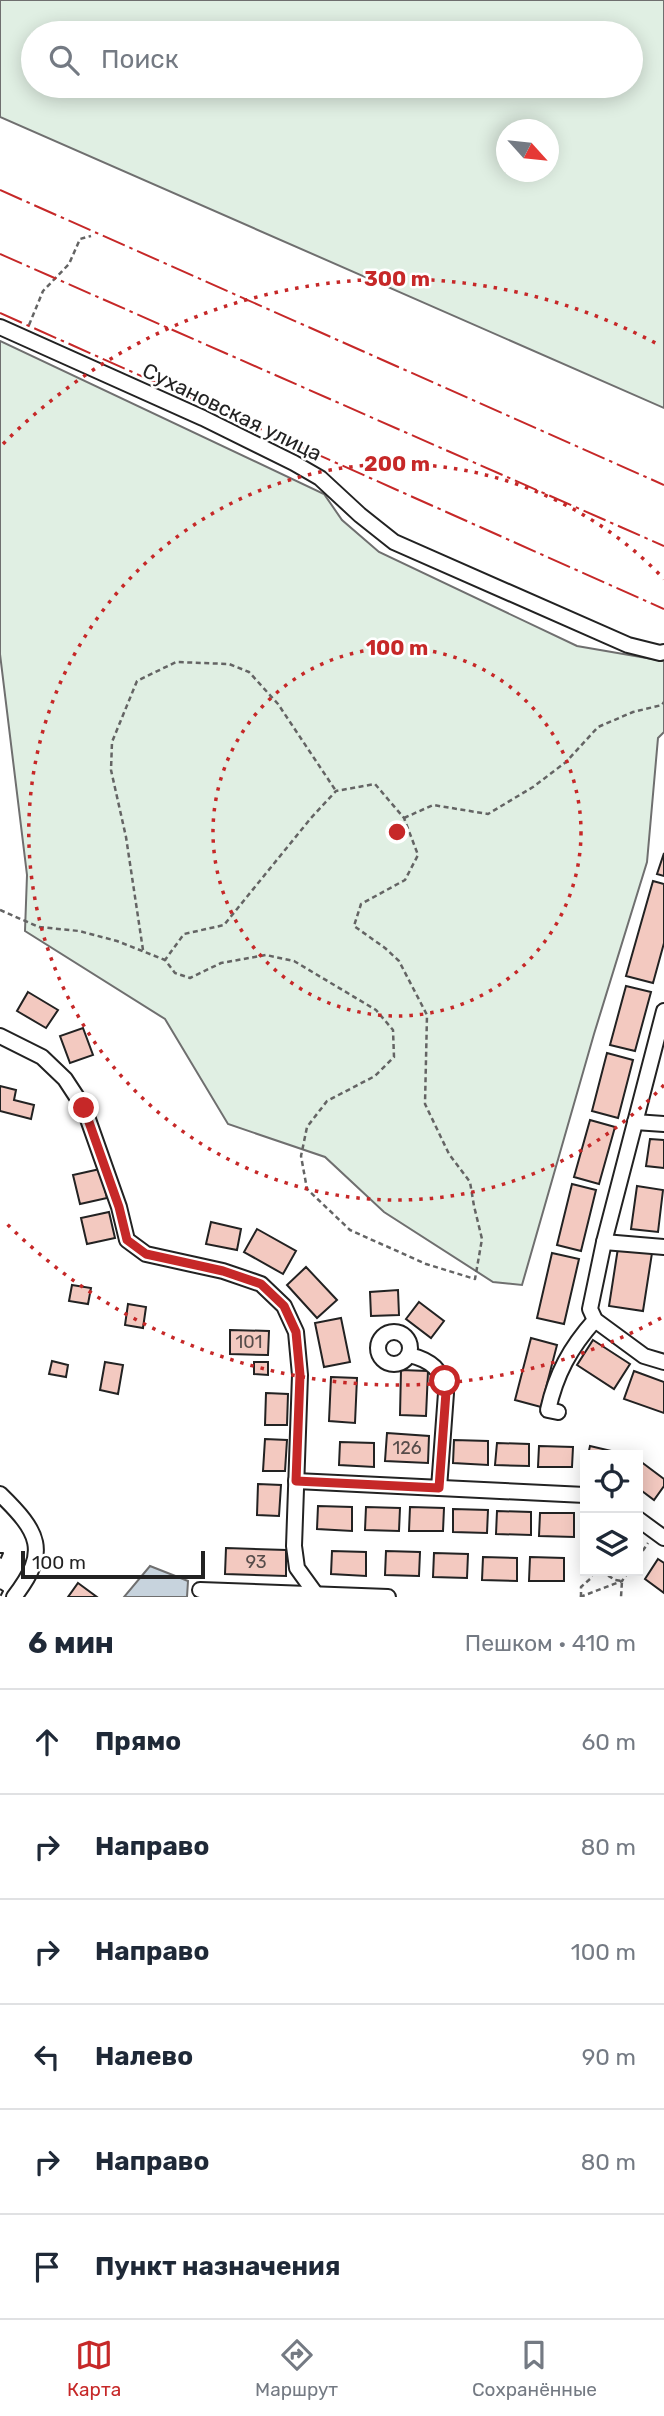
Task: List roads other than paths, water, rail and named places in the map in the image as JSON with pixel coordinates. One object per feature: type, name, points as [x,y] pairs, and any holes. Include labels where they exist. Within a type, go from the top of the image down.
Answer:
[{"type":"street","name":"Сухановская улица","points":[[0,327],[203,418],[294,463],[320,478],[394,542],[628,645],[664,652]]},
{"type":"street","points":[[664,1011],[604,1242],[590,1309],[595,1320],[644,1356],[664,1362]]},
{"type":"street","points":[[0,1036],[42,1057],[65,1079],[84,1108],[119,1207],[127,1240],[146,1254],[223,1271],[261,1284],[284,1306],[296,1332],[300,1375],[294,1546],[297,1568],[317,1596]]},
{"type":"street","points":[[635,1122],[664,1124]]},
{"type":"street","points":[[604,1242],[664,1247]]},
{"type":"street","points":[[558,1412],[548,1410],[555,1380],[595,1320]]},
{"type":"street","points":[[409,1355],[431,1362],[445,1381],[439,1488]]},
{"type":"street","points":[[296,1481],[580,1495]]},
{"type":"street","points":[[0,1494],[31,1528],[37,1542],[30,1577],[14,1597]]},
{"type":"street","points":[[643,1523],[660,1535]]},
{"type":"street","points":[[200,1590],[388,1597]]}]
